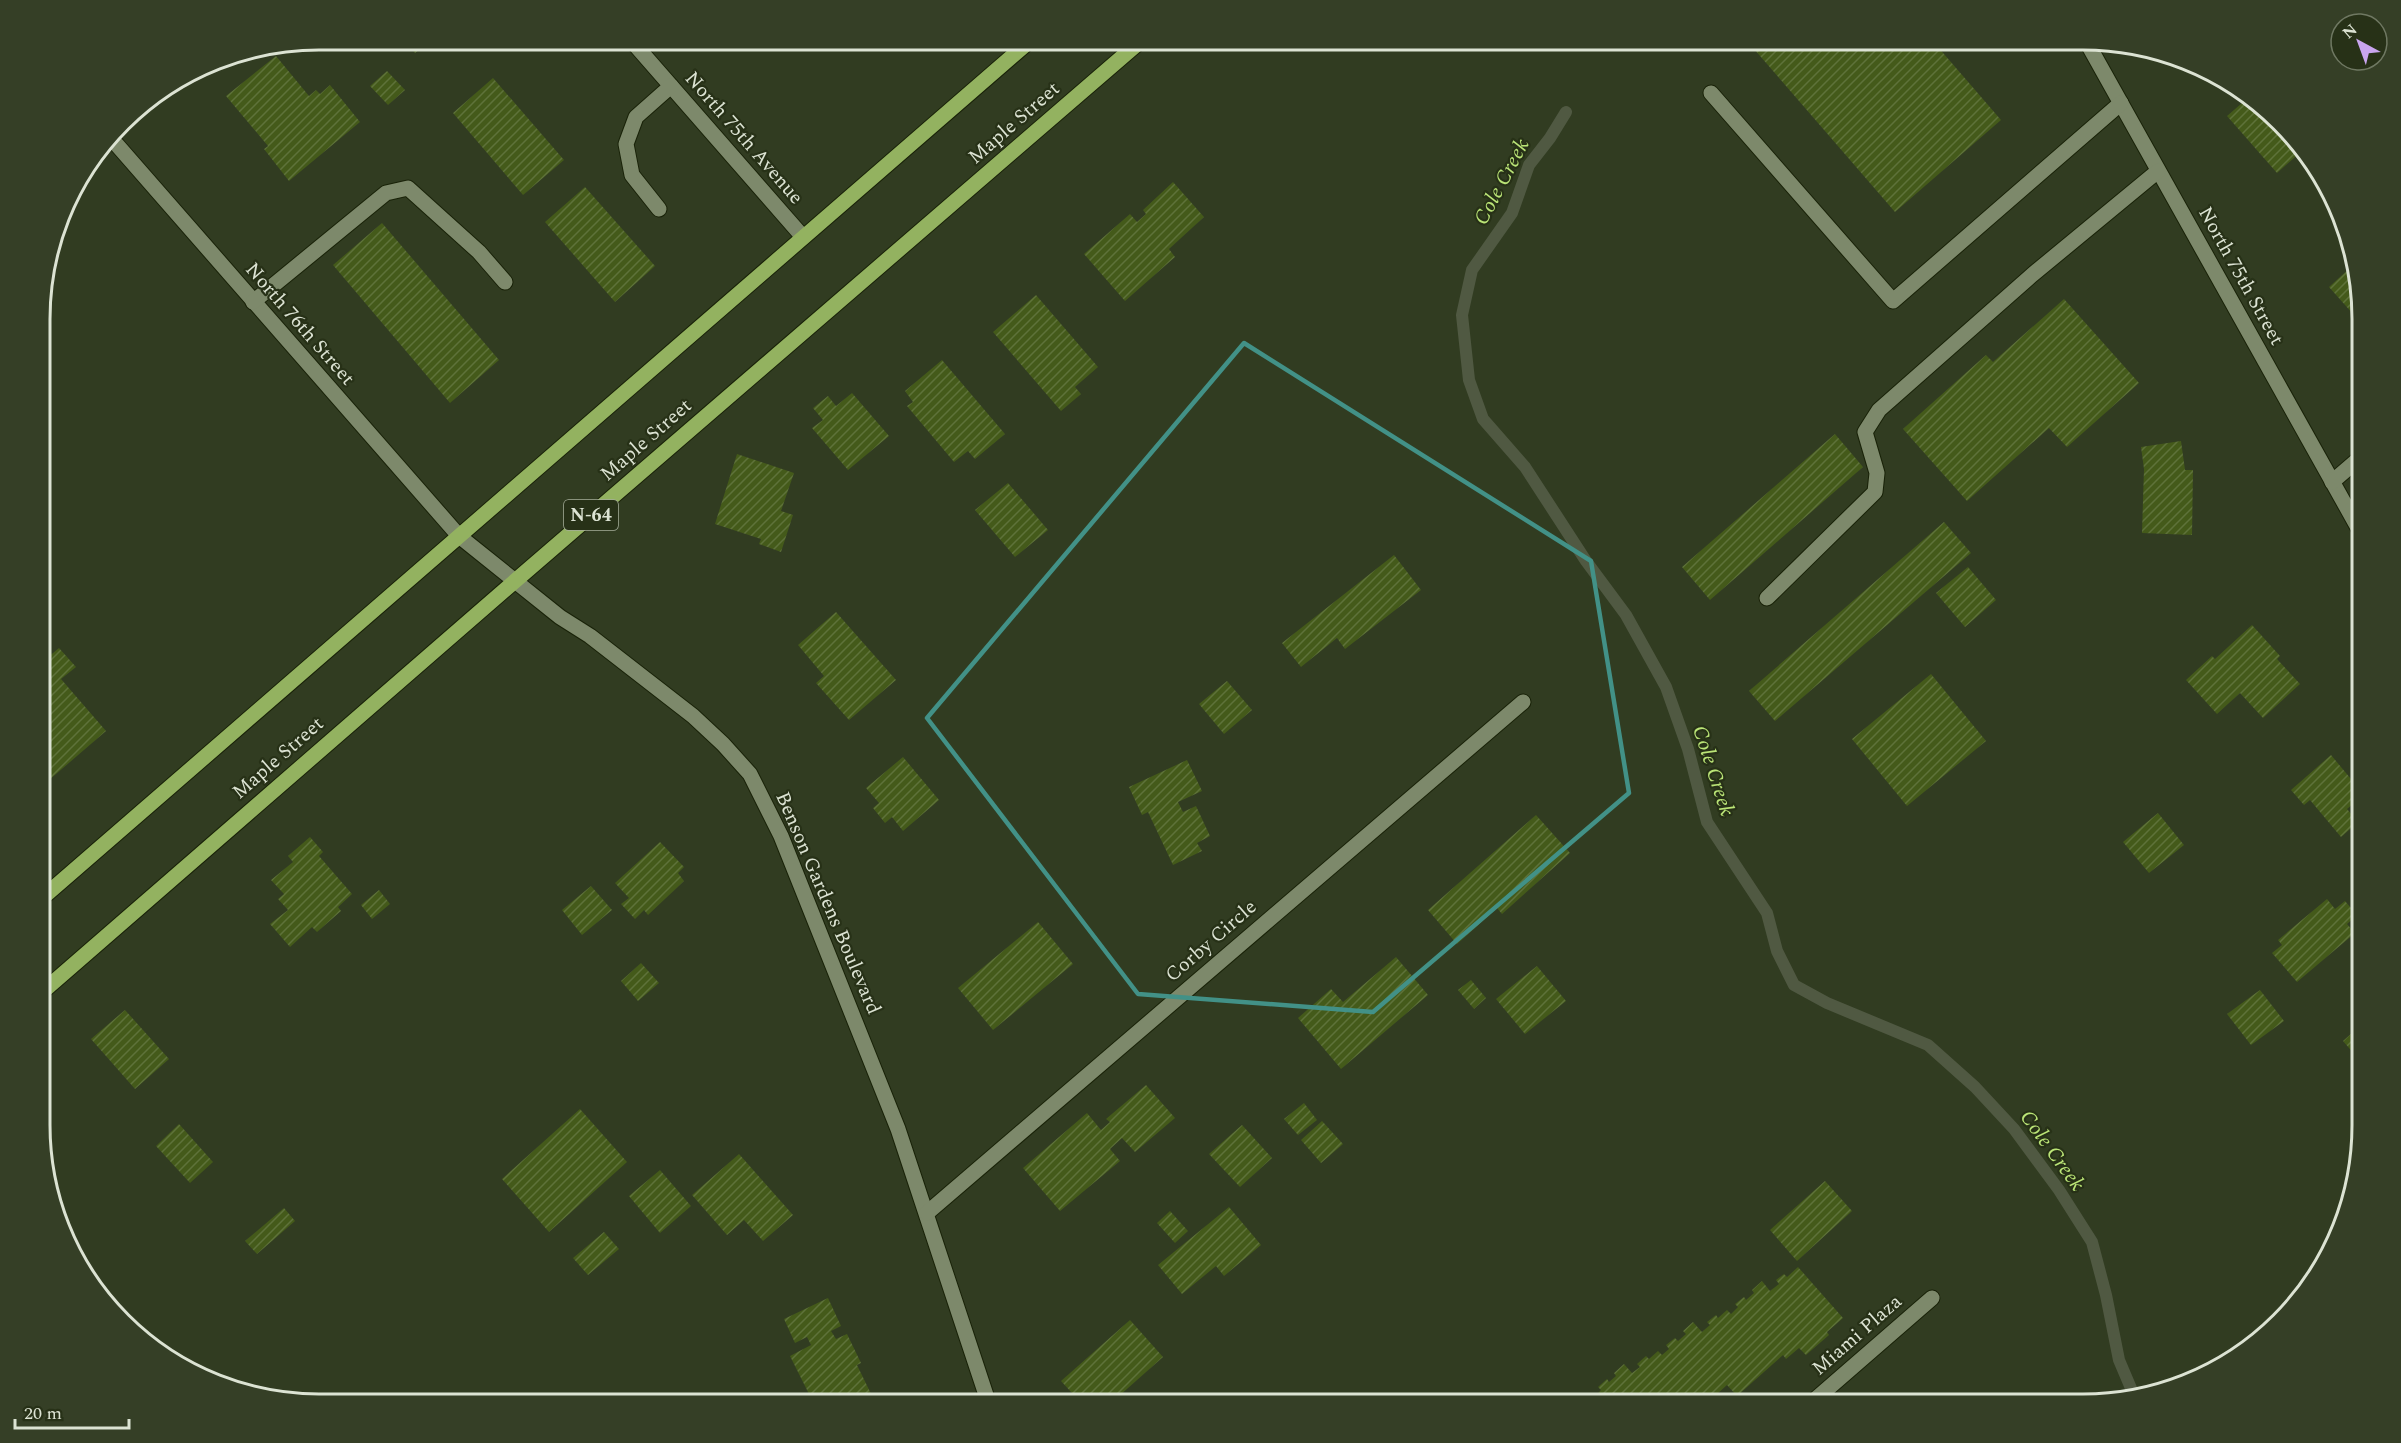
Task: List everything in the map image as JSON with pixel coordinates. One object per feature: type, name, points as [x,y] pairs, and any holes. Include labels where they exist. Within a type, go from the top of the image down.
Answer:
[{"type":"main road","points":[[50,891],[1019,50]]},
{"type":"main road","name":"Maple Street","points":[[50,985],[514,581],[1130,50]]},
{"type":"street","name":"North 75th Avenue","points":[[640,50],[803,237]]},
{"type":"street","name":"North 75th Street","points":[[2091,50],[2352,517]]},
{"type":"street","points":[[659,209],[632,175],[626,144],[636,117],[671,86]]},
{"type":"street","points":[[1711,93],[1893,302],[2121,103]]},
{"type":"street","name":"North 76th Street","points":[[115,142],[459,536]]},
{"type":"street","points":[[1767,598],[1875,492],[1877,473],[1865,432],[1879,410],[2032,275],[2158,171]]},
{"type":"street","points":[[253,302],[386,193],[408,188],[479,252],[505,282]]},
{"type":"street","points":[[2332,482],[2352,465]]},
{"type":"street","name":"Benson Gardens Boulevard","points":[[459,536],[514,581],[693,716],[750,774],[781,836],[898,1129],[986,1394]]},
{"type":"street","name":"Corby Circle","points":[[927,1213],[1522,702]]},
{"type":"street","name":"Miami Plaza","points":[[1822,1394],[1932,1298]]},
{"type":"highlighted area","points":[[1244,343],[1591,561],[1629,793],[1373,1012],[1138,994],[927,718]]},
{"type":"building","points":[[1755,50],[1941,50],[2001,120],[1895,212]]},
{"type":"building","points":[[276,56],[309,96],[316,90],[320,94],[330,85],[360,122],[289,181],[264,149],[268,146],[226,96]]},
{"type":"building","points":[[387,71],[405,90],[388,105],[370,86]]},
{"type":"building","points":[[493,78],[564,160],[523,195],[453,113]]},
{"type":"building","points":[[2243,103],[2273,128],[2297,156],[2277,173],[2227,116]]},
{"type":"building","points":[[1173,182],[1204,217],[1169,249],[1175,257],[1125,301],[1084,254],[1130,214],[1137,222],[1146,214],[1143,210]]},
{"type":"building","points":[[585,187],[655,266],[615,302],[545,222]]},
{"type":"building","points":[[382,223],[499,360],[450,403],[333,265]]},
{"type":"building","points":[[2347,271],[2352,313],[2329,287]]},
{"type":"building","points":[[1036,295],[1098,367],[1075,387],[1081,394],[1061,411],[993,332]]},
{"type":"building","points":[[2064,299],[2139,383],[2067,447],[2049,428],[1967,501],[1903,429],[1986,355],[1993,362]]},
{"type":"building","points":[[942,360],[1005,434],[975,459],[968,451],[954,462],[907,406],[913,402],[905,391]]},
{"type":"building","points":[[852,393],[889,436],[848,470],[812,428],[823,420],[813,408],[828,396],[836,406]]},
{"type":"building","points":[[1835,434],[1863,467],[1710,600],[1682,567]]},
{"type":"building","points":[[2181,441],[2185,470],[2193,470],[2192,535],[2142,533],[2144,469],[2141,447]]},
{"type":"building","points":[[737,454],[794,473],[781,511],[793,515],[781,552],[759,544],[761,539],[715,524]]},
{"type":"building","points":[[1008,483],[1048,530],[1015,557],[975,510]]},
{"type":"building","points":[[1944,522],[1971,553],[1775,721],[1749,691]]},
{"type":"building","points":[[1394,555],[1421,590],[1345,649],[1337,638],[1301,667],[1282,643]]},
{"type":"building","points":[[1968,567],[1996,600],[1965,627],[1936,593]]},
{"type":"building","points":[[836,612],[896,680],[849,720],[816,683],[824,676],[798,645]]},
{"type":"building","points":[[2252,625],[2280,656],[2277,659],[2300,684],[2263,718],[2240,693],[2217,714],[2186,680],[2212,656],[2215,659]]},
{"type":"building","points":[[59,648],[76,667],[61,679],[106,731],[50,779],[50,656]]},
{"type":"building","points":[[1931,674],[1986,741],[1907,806],[1852,739]]},
{"type":"building","points":[[1227,681],[1252,710],[1224,734],[1199,704]]},
{"type":"building","points":[[2331,755],[2352,780],[2352,805],[2347,809],[2352,815],[2352,827],[2341,837],[2310,800],[2304,805],[2291,790]]},
{"type":"building","points":[[903,757],[939,800],[903,831],[892,817],[885,823],[873,808],[879,803],[866,788]]},
{"type":"building","points":[[1187,760],[1202,791],[1178,802],[1183,812],[1196,806],[1210,836],[1197,843],[1202,851],[1173,865],[1148,812],[1142,815],[1129,787]]},
{"type":"building","points":[[2158,813],[2184,845],[2149,873],[2123,842]]},
{"type":"building","points":[[1536,815],[1570,853],[1502,914],[1497,908],[1457,944],[1428,910]]},
{"type":"building","points":[[310,837],[323,852],[319,856],[352,894],[338,907],[341,911],[317,932],[312,927],[290,947],[270,924],[288,910],[278,899],[284,894],[271,880],[293,862],[288,856]]},
{"type":"building","points":[[660,842],[684,867],[678,873],[684,881],[648,915],[644,910],[635,919],[621,904],[629,898],[615,883]]},
{"type":"building","points":[[591,886],[612,910],[582,935],[562,910]]},
{"type":"building","points":[[379,890],[390,904],[372,919],[361,905]]},
{"type":"building","points":[[2327,899],[2335,909],[2345,901],[2352,909],[2352,920],[2347,924],[2352,930],[2352,936],[2297,982],[2272,953],[2282,945],[2278,940]]},
{"type":"building","points":[[1038,922],[1073,964],[993,1030],[958,988]]},
{"type":"building","points":[[1396,957],[1428,995],[1341,1069],[1298,1018],[1331,989],[1343,1002]]},
{"type":"building","points":[[641,963],[659,983],[638,1001],[621,981]]},
{"type":"building","points":[[1537,966],[1566,1001],[1525,1034],[1496,999]]},
{"type":"building","points":[[1471,980],[1486,998],[1474,1009],[1458,990]]},
{"type":"building","points":[[2260,990],[2284,1021],[2251,1045],[2227,1014]]},
{"type":"building","points":[[125,1010],[169,1059],[135,1089],[91,1039]]},
{"type":"building","points":[[2352,1033],[2352,1052],[2343,1041]]},
{"type":"building","points":[[1146,1085],[1175,1118],[1135,1152],[1122,1138],[1110,1149],[1120,1161],[1060,1211],[1023,1168],[1087,1113],[1101,1130],[1110,1122],[1106,1119]]},
{"type":"building","points":[[1304,1103],[1317,1120],[1298,1135],[1284,1119]]},
{"type":"building","points":[[580,1109],[627,1162],[549,1232],[502,1179]]},
{"type":"building","points":[[1322,1121],[1343,1144],[1321,1163],[1301,1140]]},
{"type":"building","points":[[179,1124],[213,1162],[190,1183],[156,1146]]},
{"type":"building","points":[[1242,1125],[1272,1158],[1240,1187],[1209,1154]]},
{"type":"building","points":[[739,1154],[793,1215],[763,1241],[744,1220],[727,1235],[692,1195]]},
{"type":"building","points":[[660,1170],[691,1206],[660,1233],[629,1196]]},
{"type":"building","points":[[1825,1181],[1852,1211],[1797,1261],[1770,1230]]},
{"type":"building","points":[[1229,1207],[1261,1245],[1224,1276],[1216,1266],[1182,1294],[1158,1265]]},
{"type":"building","points":[[284,1208],[295,1221],[257,1254],[245,1241]]},
{"type":"building","points":[[1170,1211],[1188,1231],[1175,1243],[1157,1223]]},
{"type":"building","points":[[604,1232],[619,1249],[588,1275],[573,1258]]},
{"type":"building","points":[[1798,1267],[1843,1318],[1827,1332],[1829,1335],[1806,1355],[1799,1348],[1786,1359],[1783,1355],[1739,1394],[1735,1394],[1727,1385],[1717,1394],[1597,1394],[1601,1390],[1598,1387],[1607,1379],[1609,1382],[1616,1376],[1614,1373],[1624,1364],[1632,1373],[1640,1367],[1637,1364],[1646,1356],[1649,1359],[1658,1351],[1662,1355],[1669,1349],[1666,1345],[1675,1338],[1678,1341],[1686,1334],[1683,1331],[1693,1322],[1702,1332],[1710,1325],[1707,1322],[1716,1315],[1718,1318],[1727,1310],[1731,1314],[1738,1307],[1735,1304],[1744,1297],[1746,1300],[1754,1293],[1752,1290],[1762,1281],[1770,1291],[1779,1284],[1776,1280],[1784,1274],[1787,1277]]},
{"type":"building","points":[[828,1298],[841,1326],[831,1331],[836,1339],[847,1334],[861,1363],[857,1365],[871,1394],[809,1394],[790,1356],[811,1345],[807,1337],[795,1343],[784,1319]]},
{"type":"building","points":[[1130,1320],[1163,1357],[1121,1394],[1073,1394],[1061,1381]]},
{"type":"waterway","name":"Cole Creek","points":[[1566,112],[1529,165],[1512,213],[1472,270],[1462,315],[1469,380],[1483,419],[1525,467],[1586,561],[1626,615],[1666,687],[1688,749],[1707,822],[1767,913],[1777,951],[1794,985],[1827,1003],[1928,1045],[1975,1087],[2014,1129],[2059,1190],[2092,1242],[2106,1295],[2119,1360],[2131,1389]]}]
